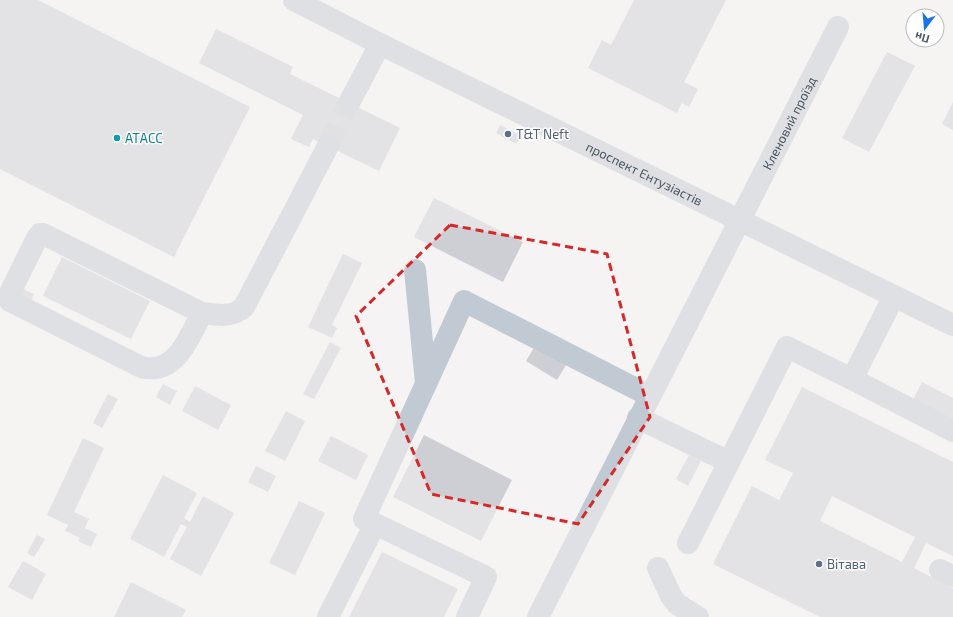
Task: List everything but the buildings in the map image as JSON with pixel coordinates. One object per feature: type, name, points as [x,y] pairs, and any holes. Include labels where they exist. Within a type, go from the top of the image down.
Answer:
[{"type":"street","name":"проспект Ентузіастів","points":[[294,0],[380,44],[953,326]]},
{"type":"street","name":"Кленовий проїзд","points":[[538,617],[838,27]]},
{"type":"street","points":[[350,103],[380,44]]},
{"type":"street","points":[[202,313],[183,348],[176,357],[159,368],[147,369],[134,364],[10,301],[8,297],[37,238],[40,234],[43,234],[202,313],[225,316],[239,312],[244,307],[328,146]]},
{"type":"street","points":[[415,270],[426,383]]},
{"type":"street","points":[[852,380],[894,296]]},
{"type":"street","points":[[467,617],[486,577],[364,519],[464,301],[650,396]]},
{"type":"street","points":[[688,543],[787,347],[953,431]]},
{"type":"street","points":[[638,418],[729,462]]},
{"type":"street","points":[[328,617],[375,524]]},
{"type":"street","points":[[658,568],[671,596],[677,604],[698,617]]},
{"type":"highlighted area","points":[[450,225],[607,254],[650,417],[578,524],[431,494],[356,316]]},
{"type":"tunnel","points":[[328,146],[349,103]]},
{"type":"place","name":"T&T Neft","points":[[508,134]]},
{"type":"place","name":"АТАСС","points":[[117,138]]},
{"type":"place","name":"Вітава","points":[[819,564]]}]
